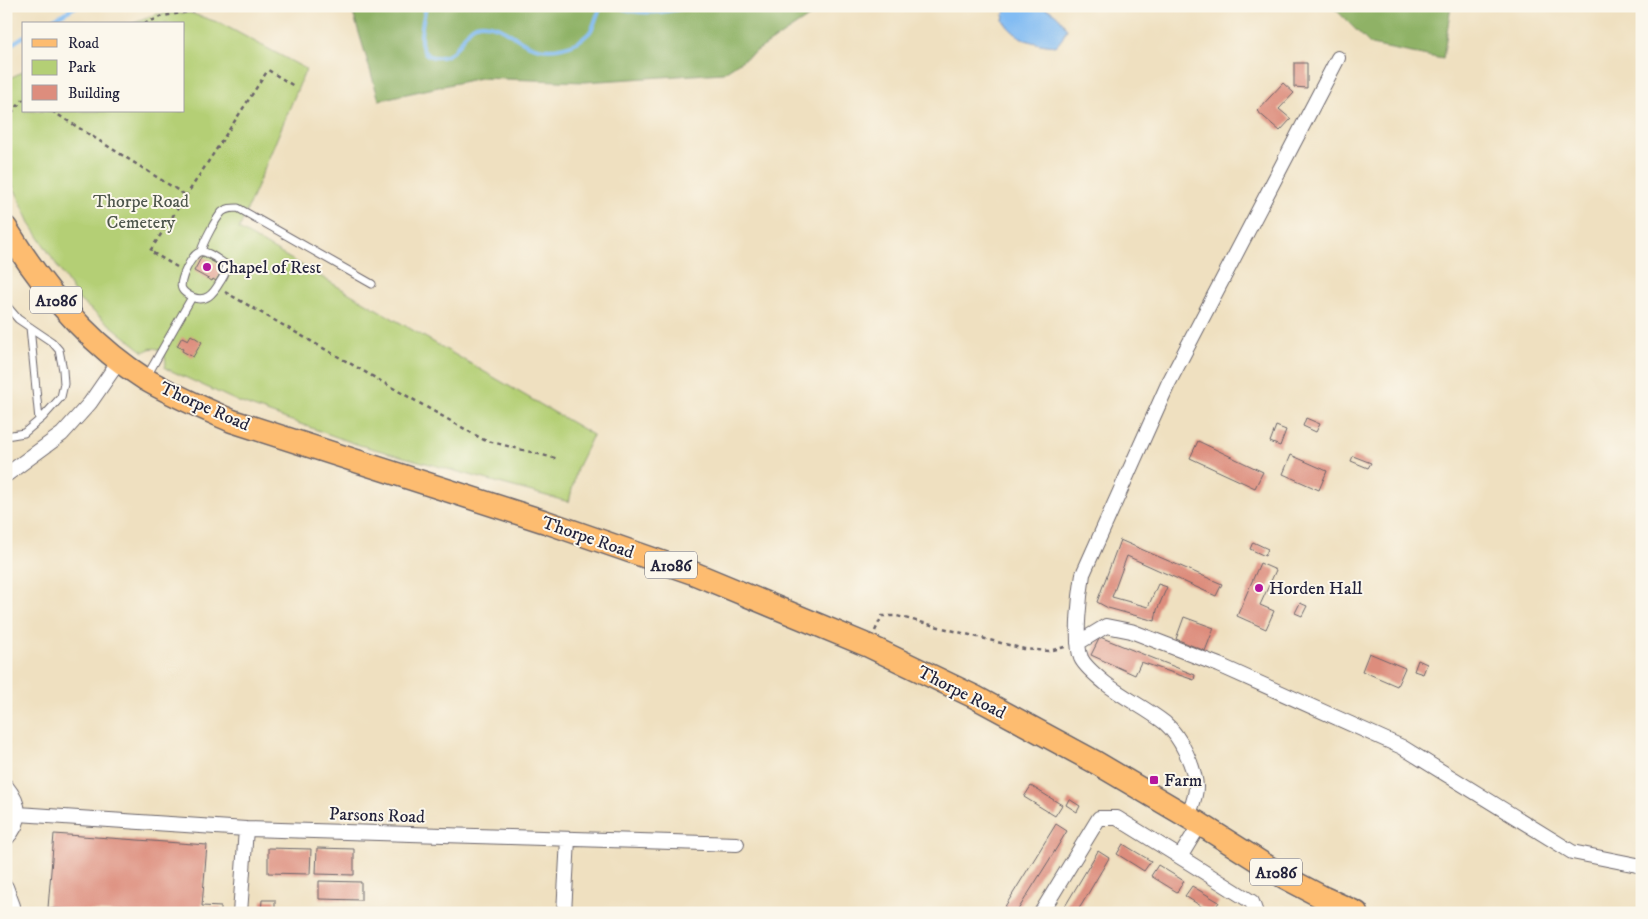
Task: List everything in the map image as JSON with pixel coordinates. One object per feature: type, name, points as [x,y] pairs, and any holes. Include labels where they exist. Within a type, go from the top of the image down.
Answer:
[{"type":"main road","name":"Thorpe Road","points":[[6,228],[54,299],[85,331],[119,361],[146,379],[232,421],[546,522],[693,573],[869,646],[975,697],[1095,762],[1194,820],[1284,878],[1357,913]]},
{"type":"street","points":[[1180,857],[1194,820],[1196,787],[1190,761],[1180,740],[1165,724],[1096,676],[1082,658],[1078,643],[1080,592],[1083,574],[1160,402],[1338,58]]},
{"type":"street","points":[[6,475],[62,434],[90,403],[119,361]]},
{"type":"street","points":[[1078,643],[1106,626],[1131,631],[1219,665],[1402,747],[1572,852],[1642,866]]},
{"type":"street","points":[[6,786],[14,795],[18,805],[18,822],[13,833],[6,839]]},
{"type":"street","name":"Parsons Road","points":[[18,814],[246,829],[736,844]]},
{"type":"street","points":[[1041,913],[1099,818],[1117,818],[1252,902],[1256,913]]},
{"type":"street","points":[[240,913],[246,829]]},
{"type":"street","points":[[564,913],[568,839]]},
{"type":"street","points":[[6,888],[13,906],[12,913]]},
{"type":"lane","points":[[201,251],[203,243],[223,211],[229,208],[238,208],[372,284]]},
{"type":"lane","points":[[201,251],[206,252],[225,264],[226,273],[213,294],[203,299],[185,293],[182,289],[181,278],[185,272],[196,253],[201,251]]},
{"type":"lane","points":[[146,379],[192,296]]},
{"type":"lane","points":[[6,305],[18,319],[52,342],[59,350],[64,384],[61,397],[39,420],[24,433],[6,436]]},
{"type":"lane","points":[[30,328],[39,420]]},
{"type":"path","points":[[148,22],[162,16],[194,11]]},
{"type":"path","points":[[185,272],[150,251],[268,70],[294,86]]},
{"type":"path","points":[[6,119],[22,101]]},
{"type":"path","points":[[54,112],[187,196]]},
{"type":"path","points":[[217,288],[484,440],[558,459]]},
{"type":"path","points":[[869,646],[882,616],[897,616],[1024,649],[1049,651],[1078,643]]},
{"type":"green space","points":[[351,6],[836,6],[821,9],[723,73],[584,82],[480,78],[379,100]]},
{"type":"green space","points":[[1332,6],[1451,6],[1443,59],[1371,45]]},
{"type":"green space","name":"Thorpe Road Cemetery","points":[[190,13],[220,23],[306,69],[239,229],[593,435],[577,468],[569,502],[356,444],[239,402],[165,368],[165,358],[161,351],[153,348],[144,352],[79,300],[31,225],[6,170],[6,80],[22,72],[22,112],[185,112],[185,22],[137,22],[157,14]]},
{"type":"water","points":[[1006,6],[1033,6],[1048,9],[1061,20],[1067,29],[1056,46],[1026,40],[1008,27],[1003,20]]},
{"type":"building","points":[[1294,63],[1307,63],[1307,88],[1294,87]]},
{"type":"building","points":[[1283,83],[1294,93],[1279,109],[1291,119],[1280,131],[1257,111]]},
{"type":"building","name":"Chapel of Rest","points":[[202,256],[219,265],[217,269],[221,272],[216,281],[213,279],[212,281],[194,271]]},
{"type":"building","points":[[191,335],[202,342],[193,357],[177,346],[182,337],[188,340]]},
{"type":"building","points":[[1306,418],[1320,424],[1316,432],[1303,426]]},
{"type":"building","points":[[1276,426],[1286,430],[1280,446],[1270,442]]},
{"type":"building","points":[[1198,441],[1263,472],[1255,488],[1190,458]]},
{"type":"building","points":[[1291,455],[1327,471],[1319,490],[1283,474]]},
{"type":"building","points":[[1353,456],[1371,463],[1368,468],[1351,461]]},
{"type":"building","points":[[1120,540],[1222,584],[1216,596],[1127,556],[1112,597],[1148,607],[1158,584],[1167,587],[1157,610],[1155,621],[1108,608],[1097,602]]},
{"type":"building","points":[[1253,542],[1268,549],[1265,556],[1250,549]]},
{"type":"building","name":"Horden Hall","points":[[1260,563],[1276,570],[1260,605],[1274,611],[1266,629],[1237,616]]},
{"type":"building","points":[[1300,603],[1307,606],[1302,616],[1295,613]]},
{"type":"building","points":[[1184,617],[1214,628],[1205,651],[1176,639]]},
{"type":"building","points":[[1100,637],[1195,675],[1194,680],[1141,662],[1135,675],[1091,655]]},
{"type":"building","points":[[1369,653],[1405,668],[1397,686],[1362,671]]},
{"type":"building","points":[[1418,660],[1427,664],[1423,674],[1414,671]]},
{"type":"building","points":[[1031,786],[1062,805],[1055,816],[1024,797]]},
{"type":"building","points":[[1069,799],[1080,806],[1077,812],[1066,805]]},
{"type":"building","points":[[1056,824],[1067,831],[1048,862],[1016,913],[1001,913]]},
{"type":"building","points":[[54,834],[207,845],[202,906],[221,907],[221,913],[120,913],[48,908]]},
{"type":"building","points":[[1123,844],[1151,861],[1144,871],[1117,854]]},
{"type":"building","points":[[268,848],[311,849],[310,874],[268,873]]},
{"type":"building","points":[[317,848],[354,849],[354,875],[316,874]]},
{"type":"building","points":[[1098,851],[1109,858],[1082,904],[1076,913],[1061,913]]},
{"type":"building","points":[[1158,865],[1184,881],[1177,892],[1151,876]]},
{"type":"building","points":[[319,881],[361,882],[361,900],[319,899]]},
{"type":"building","points":[[1192,886],[1219,902],[1212,913],[1185,896]]},
{"type":"building","points":[[262,900],[275,900],[275,913],[261,913]]},
{"type":"waterway","points":[[49,22],[77,6]]},
{"type":"waterway","points":[[426,6],[421,43],[423,50],[434,57],[443,57],[450,54],[469,30],[481,24],[500,28],[529,45],[544,49],[561,48],[576,42],[589,33],[598,12],[603,6]]},
{"type":"waterway","points":[[616,6],[644,12],[663,12],[692,6]]},
{"type":"waterway","points":[[6,48],[22,37]]},
{"type":"place","name":"Chapel of Rest","points":[[207,267]]},
{"type":"place","name":"Horden Hall","points":[[1259,588]]},
{"type":"place","name":"Farm","points":[[1154,780]]}]
